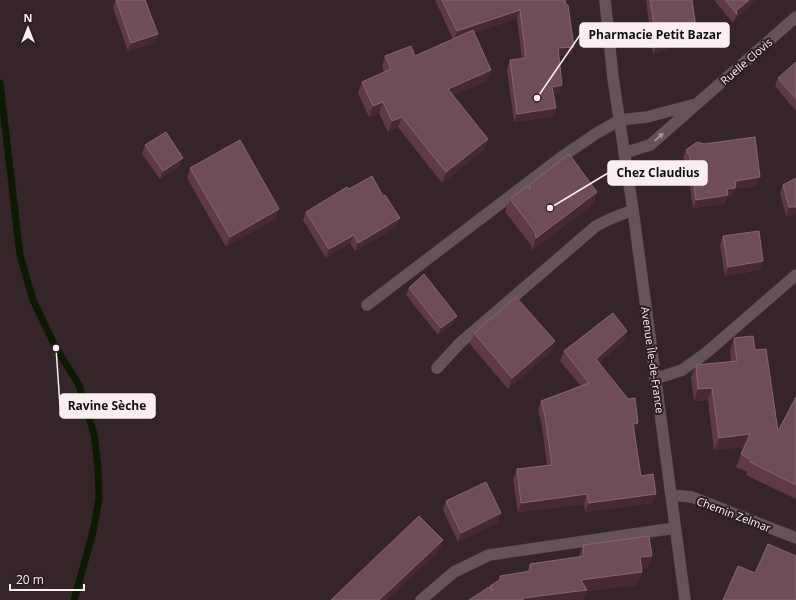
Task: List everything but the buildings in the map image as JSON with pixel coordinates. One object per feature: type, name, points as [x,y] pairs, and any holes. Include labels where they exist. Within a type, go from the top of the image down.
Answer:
[{"type":"street","name":"Avenue Île-de-France","points":[[605,0],[624,152],[685,600]]},
{"type":"street","name":"Ruelle Clovis","points":[[624,152],[650,145],[796,17]]},
{"type":"street","name":"Ruelle Clovis","points":[[620,120],[647,117],[696,104]]},
{"type":"street","points":[[367,305],[563,156],[620,120]]},
{"type":"street","points":[[437,368],[460,343],[596,226],[633,210]]},
{"type":"street","points":[[655,379],[682,370],[706,353],[796,275]]},
{"type":"street","name":"Chemin Zelmar","points":[[671,495],[692,497],[796,538]]},
{"type":"street","points":[[420,600],[454,572],[489,555],[675,528]]},
{"type":"waterway","points":[[0,83],[20,255],[33,300],[56,348],[79,385],[94,434],[98,467],[99,499],[93,532],[74,600]]},
{"type":"place","name":"Pharmacie Petit Bazar","points":[[537,98]]},
{"type":"place","name":"Chez Claudius","points":[[550,208]]},
{"type":"place","name":"Ravine Sèche","points":[[56,348]]}]
